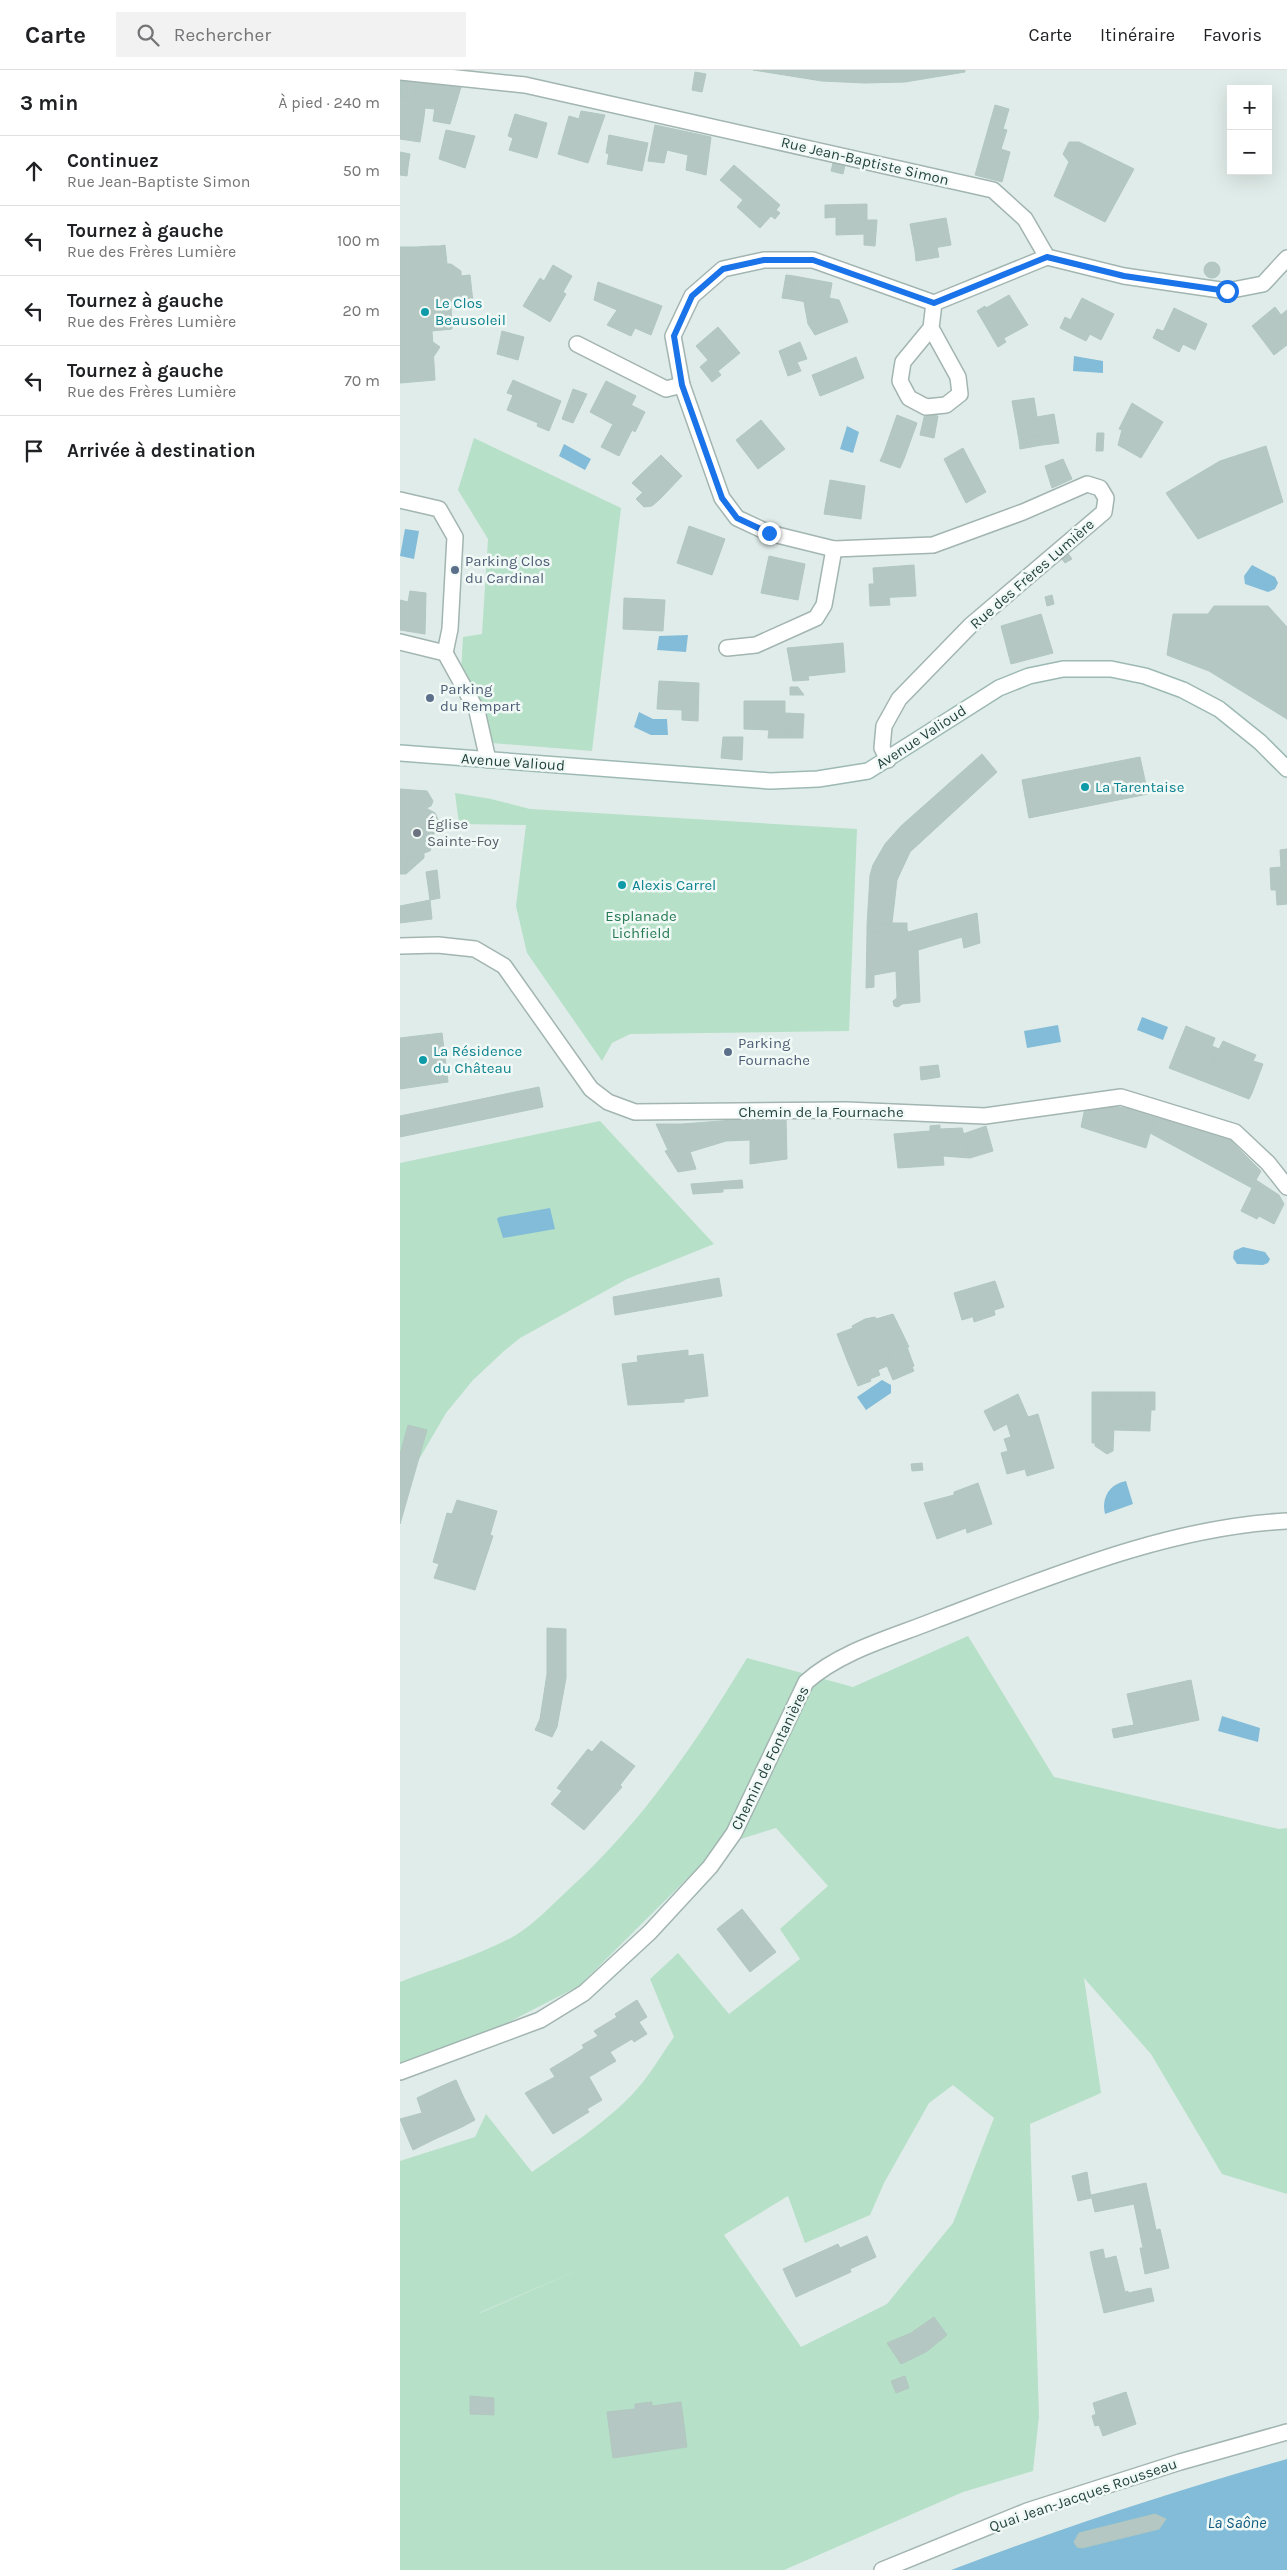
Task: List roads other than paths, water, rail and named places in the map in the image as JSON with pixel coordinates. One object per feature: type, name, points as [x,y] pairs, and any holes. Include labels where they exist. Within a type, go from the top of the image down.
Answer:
[{"type":"street","name":"Rue Jean-Baptiste Simon","points":[[400,72],[525,85],[993,190],[1025,219],[1047,257]]},
{"type":"street","points":[[931,328],[958,377],[960,394],[946,405],[926,407],[909,398],[900,381],[903,362],[931,328],[934,303],[1047,257],[1124,276],[1227,291],[1263,284],[1287,258]]},
{"type":"street","name":"Rue des Frères Lumière","points":[[888,760],[882,748],[884,726],[899,699],[971,625],[1104,512],[1106,498],[1100,488],[1087,484],[1023,512],[933,545],[834,549],[769,533],[737,518],[722,498],[682,385],[674,336],[692,296],[723,269],[764,260],[813,260],[934,303]]},
{"type":"street","points":[[577,344],[666,389],[682,385]]},
{"type":"street","points":[[400,500],[438,509],[455,536],[450,629],[445,653],[477,711],[488,760]]},
{"type":"street","points":[[727,648],[756,645],[816,618],[824,605],[834,549]]},
{"type":"street","points":[[400,642],[445,653]]},
{"type":"street","name":"Avenue Valioud","points":[[400,753],[770,781],[818,779],[868,771],[999,688],[1029,676],[1063,669],[1111,669],[1145,676],[1183,690],[1219,709],[1260,742],[1287,769]]},
{"type":"street","name":"Chemin de la Fournache","points":[[400,946],[438,945],[474,948],[504,966],[591,1089],[620,1108],[642,1113],[846,1110],[985,1116],[1121,1097],[1235,1132],[1268,1163],[1287,1187]]},
{"type":"street","name":"Chemin de Fontanières","points":[[400,2072],[540,2020],[584,1992],[650,1932],[710,1867],[734,1833],[806,1682],[824,1666],[860,1650],[1021,1588],[1102,1560],[1168,1540],[1268,1522],[1287,1521]]},
{"type":"street","name":"Quai Jean-Jacques Rousseau","points":[[882,2570],[1027,2511],[1180,2462],[1287,2432]]},
{"type":"water","points":[[1074,356],[1103,361],[1103,373],[1073,371]]},
{"type":"water","points":[[847,426],[859,432],[853,453],[840,449]]},
{"type":"water","points":[[564,444],[591,459],[585,470],[559,456]]},
{"type":"water","points":[[405,529],[419,531],[414,559],[400,556]]},
{"type":"water","points":[[1252,565],[1275,577],[1278,583],[1275,589],[1268,592],[1245,584],[1244,576]]},
{"type":"water","points":[[688,635],[686,652],[657,650],[659,636]]},
{"type":"water","points":[[639,712],[653,719],[667,719],[668,735],[651,735],[634,727]]},
{"type":"water","points":[[1142,1017],[1168,1027],[1163,1040],[1137,1030]]},
{"type":"water","points":[[1058,1025],[1061,1042],[1027,1048],[1024,1031]]},
{"type":"water","points":[[550,1208],[555,1229],[503,1238],[497,1219],[499,1217]]},
{"type":"water","points":[[1243,1247],[1265,1252],[1270,1259],[1268,1263],[1263,1265],[1237,1264],[1233,1258],[1234,1251]]},
{"type":"water","points":[[882,1380],[891,1385],[891,1393],[866,1410],[857,1397]]},
{"type":"water","points":[[1126,1481],[1133,1504],[1105,1514],[1104,1502],[1108,1492],[1115,1485]]},
{"type":"water","points":[[1222,1716],[1260,1728],[1258,1742],[1218,1731]]},
{"type":"water","name":"La Saône","points":[[1287,2459],[1287,2570],[951,2570],[1034,2539],[1118,2511]]},
{"type":"place","name":"Le Clos Beausoleil","points":[[425,312]]},
{"type":"place","name":"Parking Clos du Cardinal","points":[[455,570]]},
{"type":"place","name":"Parking du Rempart","points":[[430,698]]},
{"type":"place","name":"La Tarentaise","points":[[1085,787]]},
{"type":"place","name":"Église Sainte-Foy","points":[[417,833]]},
{"type":"place","name":"Alexis Carrel","points":[[622,885]]},
{"type":"place","name":"Parking Fournache","points":[[728,1052]]},
{"type":"place","name":"La Résidence du Château","points":[[423,1060]]},
{"type":"park label","name":"Esplanade Lichfield","points":[[641,924]]}]
